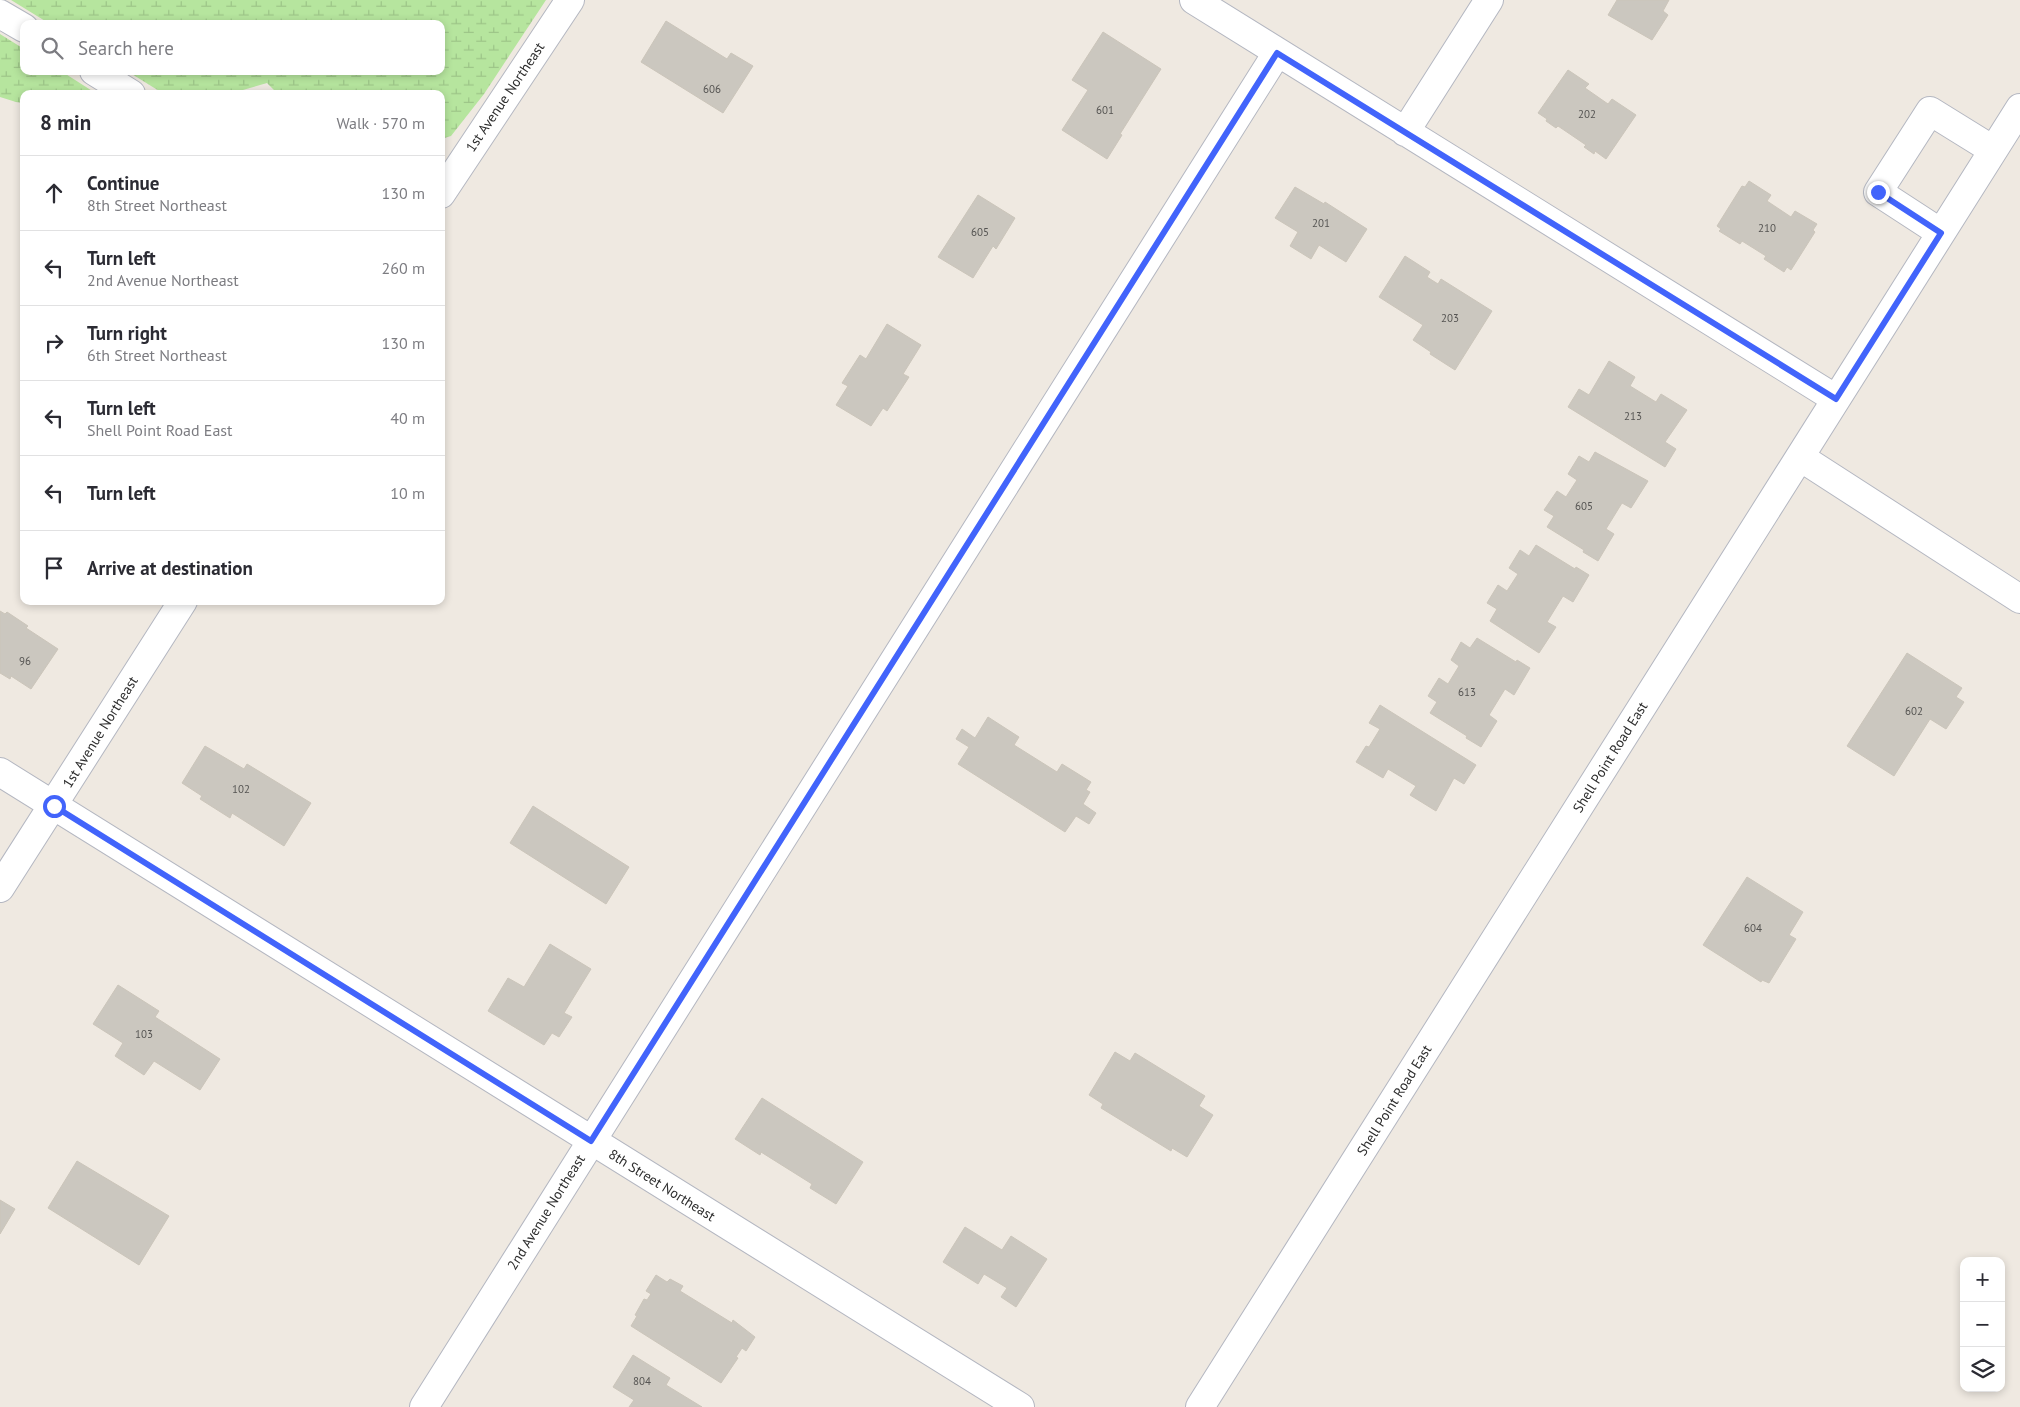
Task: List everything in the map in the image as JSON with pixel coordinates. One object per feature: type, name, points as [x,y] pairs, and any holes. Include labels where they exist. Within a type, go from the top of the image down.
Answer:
[{"type":"street","name":"1st Avenue Northeast","points":[[445,188],[570,0]]},
{"type":"street","points":[[1194,0],[1836,399]]},
{"type":"street","points":[[1405,132],[1489,0]]},
{"type":"street","points":[[0,14],[20,26]]},
{"type":"street","name":"2nd Avenue Northeast","points":[[424,1407],[1277,53]]},
{"type":"street","points":[[100,75],[125,90]]},
{"type":"street","name":"Shell Point Road East","points":[[1200,1407],[2020,108]]},
{"type":"street","points":[[1941,233],[1878,192],[1883,184],[1930,111],[1993,150]]},
{"type":"street","points":[[1800,457],[2020,599]]},
{"type":"street","name":"1st Avenue Northeast","points":[[0,888],[180,605]]},
{"type":"street","name":"8th Street Northeast","points":[[0,772],[1020,1407]]},
{"type":"green space","points":[[11,0],[546,0],[484,94],[451,136],[445,138],[445,90],[274,90],[267,83],[243,90],[158,90],[133,75],[445,75],[445,20],[44,20]]},
{"type":"green space","points":[[0,34],[20,46],[20,75],[67,75],[91,90],[20,90],[20,102],[0,97]]},
{"type":"building","points":[[1617,0],[1669,0],[1663,11],[1668,15],[1652,40],[1608,15]]},
{"type":"building","points":[[666,21],[727,59],[731,53],[753,66],[723,113],[641,62]]},
{"type":"building","points":[[1103,32],[1161,69],[1120,134],[1122,135],[1107,159],[1062,130],[1088,90],[1072,80]]},
{"type":"building","points":[[1568,70],[1589,84],[1585,88],[1608,104],[1612,99],[1636,115],[1606,159],[1595,151],[1594,154],[1584,147],[1586,145],[1558,126],[1556,128],[1538,113]]},
{"type":"building","points":[[1749,181],[1771,195],[1767,201],[1791,217],[1795,211],[1817,224],[1813,230],[1815,232],[1791,270],[1787,267],[1784,272],[1764,259],[1766,256],[1742,241],[1740,244],[1719,231],[1721,229],[1717,226],[1742,186],[1745,187]]},
{"type":"building","points":[[1295,187],[1324,204],[1325,202],[1367,229],[1346,262],[1319,245],[1311,259],[1290,246],[1298,232],[1275,218]]},
{"type":"building","points":[[978,195],[1015,218],[996,249],[993,246],[973,278],[938,257]]},
{"type":"building","points":[[1405,256],[1430,272],[1427,277],[1438,284],[1441,279],[1492,311],[1455,370],[1430,354],[1431,352],[1413,340],[1423,325],[1379,297]]},
{"type":"building","points":[[887,324],[921,345],[903,374],[909,377],[887,411],[883,408],[871,426],[836,405],[848,386],[842,383],[860,355],[866,359]]},
{"type":"building","points":[[1609,361],[1635,377],[1630,386],[1656,402],[1661,394],[1687,410],[1665,442],[1676,449],[1665,467],[1568,407],[1579,389],[1589,395]]},
{"type":"building","points":[[1595,452],[1648,481],[1631,508],[1622,503],[1606,529],[1614,534],[1598,561],[1547,527],[1554,516],[1544,510],[1557,491],[1566,497],[1577,480],[1568,474],[1579,456],[1589,462]]},
{"type":"building","points":[[1536,545],[1575,569],[1576,567],[1589,575],[1573,602],[1563,596],[1547,622],[1556,627],[1539,653],[1490,621],[1497,609],[1487,603],[1498,585],[1507,591],[1518,574],[1509,568],[1520,550],[1529,556]]},
{"type":"building","points":[[0,611],[5,614],[7,612],[28,626],[26,628],[58,649],[31,689],[11,676],[10,679],[0,673]]},
{"type":"building","points":[[1477,638],[1516,662],[1517,660],[1530,668],[1514,695],[1505,689],[1489,715],[1497,721],[1481,747],[1430,713],[1437,702],[1428,696],[1439,678],[1448,684],[1459,666],[1451,660],[1461,642],[1470,648]]},
{"type":"building","points":[[1907,653],[1962,688],[1956,697],[1964,702],[1946,729],[1930,719],[1894,776],[1847,746]]},
{"type":"building","points":[[1380,705],[1476,765],[1464,784],[1454,778],[1436,811],[1410,795],[1416,786],[1388,769],[1383,778],[1356,762],[1366,746],[1369,747],[1380,729],[1369,723]]},
{"type":"building","points":[[988,717],[1019,737],[1014,745],[1057,772],[1062,764],[1091,782],[1086,790],[1090,792],[1083,804],[1096,813],[1089,824],[1076,816],[1065,832],[958,764],[969,747],[956,739],[962,729],[975,738]]},
{"type":"building","points":[[205,746],[244,769],[247,764],[311,803],[284,846],[232,813],[230,818],[200,799],[202,796],[182,783]]},
{"type":"building","points":[[533,806],[629,867],[606,904],[510,843]]},
{"type":"building","points":[[1747,877],[1803,912],[1789,935],[1796,939],[1769,983],[1762,980],[1761,982],[1703,945]]},
{"type":"building","points":[[550,944],[591,969],[564,1013],[572,1017],[559,1037],[552,1033],[544,1045],[488,1011],[508,978],[524,987]]},
{"type":"building","points":[[118,985],[159,1011],[155,1017],[220,1059],[200,1090],[154,1061],[144,1075],[115,1056],[123,1043],[93,1024]]},
{"type":"building","points":[[1115,1052],[1130,1061],[1135,1053],[1205,1096],[1199,1106],[1213,1115],[1187,1157],[1172,1148],[1171,1151],[1101,1108],[1103,1104],[1089,1095]]},
{"type":"building","points":[[762,1098],[863,1162],[836,1204],[810,1188],[812,1184],[761,1152],[760,1155],[735,1139]]},
{"type":"building","points":[[77,1161],[169,1216],[139,1265],[48,1208]]},
{"type":"building","points":[[0,1200],[15,1209],[0,1234]]},
{"type":"building","points":[[965,1227],[1002,1250],[1011,1236],[1047,1259],[1016,1307],[1001,1297],[1007,1288],[984,1274],[978,1284],[943,1262]]},
{"type":"building","points":[[656,1275],[667,1282],[670,1279],[683,1286],[680,1291],[732,1323],[733,1320],[755,1337],[746,1351],[742,1348],[736,1357],[738,1358],[721,1383],[631,1326],[644,1299],[647,1300],[651,1294],[646,1291]]},
{"type":"building","points":[[633,1355],[670,1378],[666,1385],[702,1407],[629,1407],[634,1400],[613,1387]]},
{"type":"route","points":[[54,806],[591,1141],[1277,53],[1836,399],[1941,233],[1878,192]]}]
